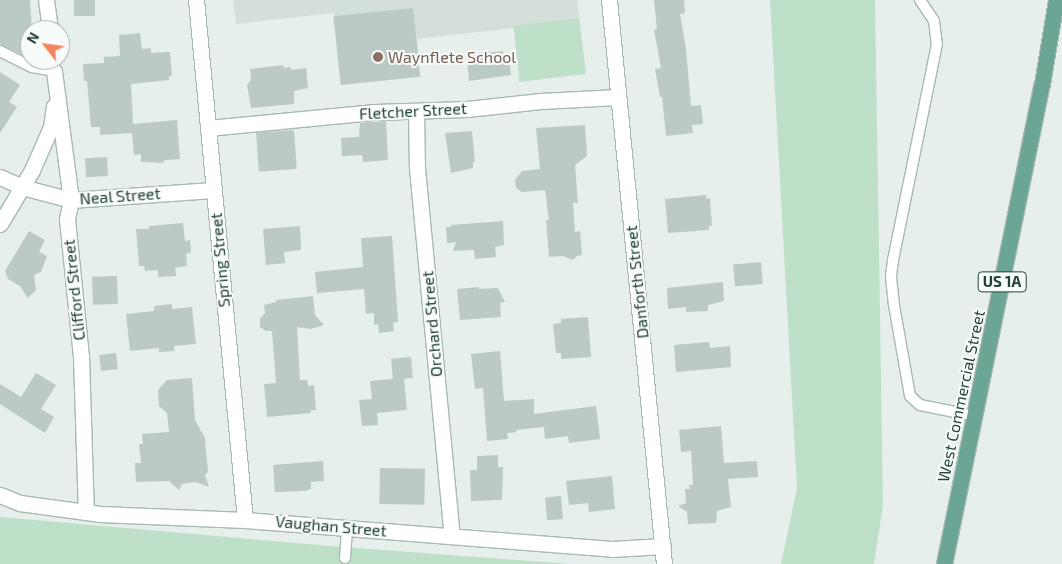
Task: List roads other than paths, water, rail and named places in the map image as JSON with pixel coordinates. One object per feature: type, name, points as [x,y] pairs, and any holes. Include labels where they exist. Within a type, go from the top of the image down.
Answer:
[{"type":"main road","name":"West Commercial Street","points":[[944,564],[1042,84],[1056,0]]},
{"type":"street","points":[[46,0],[49,20]]},
{"type":"street","name":"Spring Street","points":[[196,0],[245,520]]},
{"type":"street","name":"Danforth Street","points":[[609,0],[664,564]]},
{"type":"street","points":[[0,224],[22,187],[51,127],[55,96],[54,70]]},
{"type":"street","name":"Clifford Street","points":[[55,70],[71,200],[68,219],[81,356],[86,511]]},
{"type":"street","name":"Fletcher Street","points":[[208,128],[375,112],[416,112],[541,101],[618,98]]},
{"type":"street","name":"Orchard Street","points":[[416,112],[417,168],[452,536]]},
{"type":"street","name":"Neal Street","points":[[0,176],[22,187],[71,200],[214,190]]},
{"type":"street","name":"Vaughan Street","points":[[0,495],[20,503],[100,514],[245,520],[452,536],[612,557],[663,546]]},
{"type":"lane","points":[[920,0],[934,21],[936,44],[893,260],[891,277],[894,305],[910,396],[920,405],[975,416]]},
{"type":"lane","points":[[0,51],[20,61]]},
{"type":"lane","points":[[345,558],[347,528]]},
{"type":"place","name":"Waynflete School","points":[[378,57]]}]
